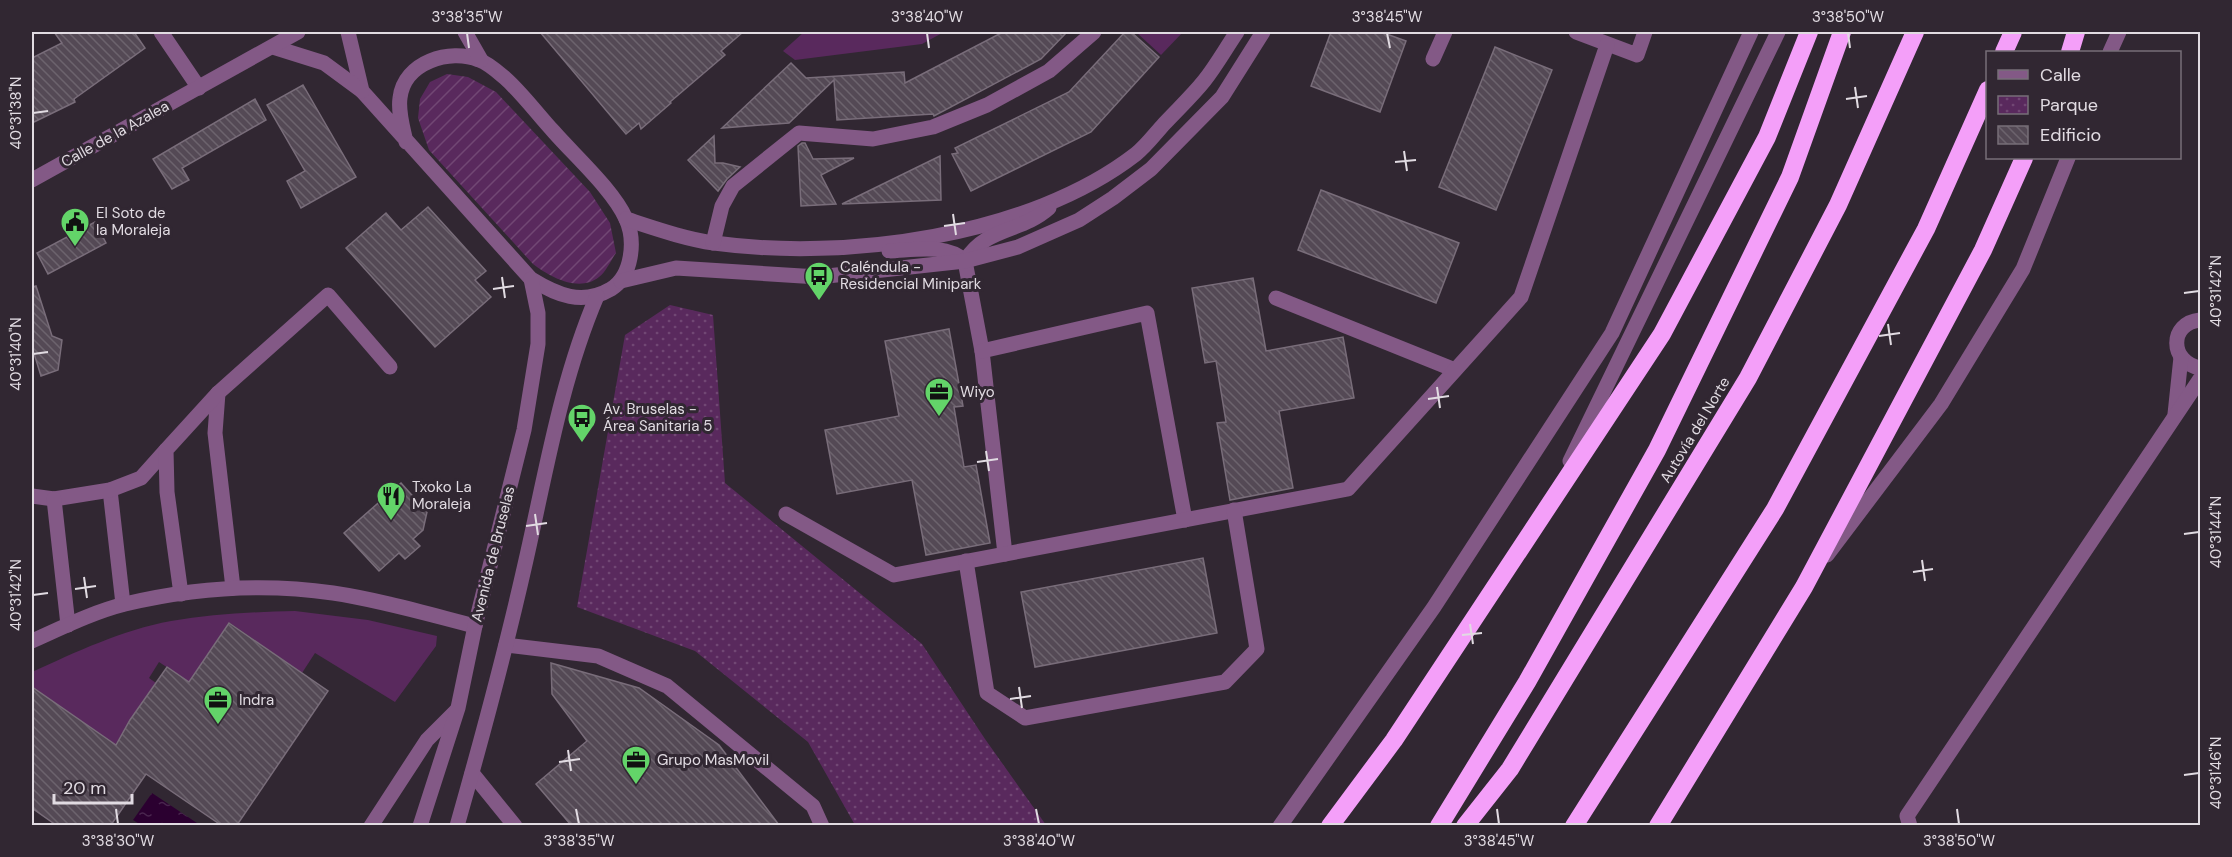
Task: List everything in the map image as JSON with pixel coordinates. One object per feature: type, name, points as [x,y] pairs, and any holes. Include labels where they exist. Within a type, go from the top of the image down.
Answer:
[{"type":"highway","points":[[1330,825],[1394,740],[1662,334],[1767,137],[1809,32]]},
{"type":"highway","points":[[1439,825],[1527,682],[1657,450],[1790,177],[1842,32]]},
{"type":"highway","name":"Autovía del Norte","points":[[1466,825],[1510,769],[1748,378],[1838,205],[1915,32]]},
{"type":"highway","points":[[2004,51],[2013,32]]},
{"type":"highway","points":[[2070,51],[2076,32]]},
{"type":"highway","points":[[1574,825],[1775,509],[1926,229],[1986,94]]},
{"type":"highway","points":[[1658,825],[1804,586],[1983,250],[2024,159]]},
{"type":"street","points":[[161,32],[199,88]]},
{"type":"street","name":"Calle de la Azalea","points":[[32,180],[298,32]]},
{"type":"street","points":[[348,32],[362,91]]},
{"type":"street","points":[[465,32],[481,60],[506,79],[609,194],[626,219],[631,238],[630,258],[621,281]]},
{"type":"street","points":[[713,243],[722,206],[733,186],[799,134],[873,139],[933,127],[987,105],[1049,70],[1094,32]]},
{"type":"street","points":[[800,248],[858,247],[959,231],[1058,200],[1096,180],[1137,153],[1205,80],[1237,32]]},
{"type":"street","points":[[273,47],[324,63],[362,91],[531,279],[553,293],[575,298],[597,296],[621,281],[676,268],[818,277],[965,261],[1018,247],[1079,220],[1151,170],[1222,97],[1263,32]]},
{"type":"street","points":[[1433,59],[1445,32]]},
{"type":"street","points":[[1576,32],[1637,55],[1645,32]]},
{"type":"street","points":[[1280,825],[1434,607],[1612,333],[1750,32]]},
{"type":"street","points":[[1554,495],[1778,32]]},
{"type":"street","points":[[2110,51],[2118,32]]},
{"type":"street","points":[[786,514],[894,575],[1348,489],[1521,297],[1607,45]]},
{"type":"street","points":[[406,142],[399,108],[400,94],[420,65],[439,58],[460,55],[481,60]]},
{"type":"street","points":[[1804,586],[1941,404],[2023,269],[2068,159]]},
{"type":"street","points":[[965,261],[974,248],[987,238],[1028,222],[1042,214],[1058,200]]},
{"type":"street","points":[[626,219],[713,243],[831,251],[944,250],[957,254],[965,261],[982,351],[1005,554]]},
{"type":"street","name":"Avenida de Bruselas","points":[[420,825],[458,708],[475,626],[524,430],[538,344],[538,313],[531,279]]},
{"type":"street","points":[[32,496],[54,499],[110,490],[141,478],[218,393],[328,295],[390,367]]},
{"type":"street","points":[[458,825],[506,645],[573,362],[585,323],[597,296]]},
{"type":"street","points":[[1276,298],[1455,370]]},
{"type":"street","points":[[982,351],[1147,312],[1185,520]]},
{"type":"street","points":[[2200,320],[2190,323],[2179,334],[2177,350],[2186,363],[2200,368]]},
{"type":"street","points":[[2175,417],[2181,357]]},
{"type":"street","points":[[1910,825],[1907,816],[2200,379]]},
{"type":"street","points":[[218,393],[215,433],[233,588]]},
{"type":"street","points":[[166,450],[167,492],[181,594]]},
{"type":"street","points":[[110,490],[123,604]]},
{"type":"street","points":[[54,499],[68,625]]},
{"type":"street","points":[[966,561],[987,693],[1025,718],[1225,682],[1257,649],[1234,510]]},
{"type":"street","points":[[32,641],[123,604],[233,588],[333,593],[475,626]]},
{"type":"street","points":[[506,645],[598,656],[667,686],[813,806],[822,825]]},
{"type":"street","points":[[371,825],[427,740],[458,708]]},
{"type":"street","points":[[472,773],[515,825]]},
{"type":"green space","points":[[804,32],[944,32],[922,44],[795,60],[783,51]]},
{"type":"green space","points":[[1136,32],[1183,32],[1161,55]]},
{"type":"green space","points":[[447,74],[468,77],[496,92],[590,192],[610,223],[616,253],[599,277],[583,284],[574,283],[556,278],[533,264],[429,150],[418,118],[420,99],[430,82]]},
{"type":"green space","points":[[670,305],[713,315],[725,483],[922,644],[1046,825],[855,825],[808,742],[695,651],[577,607],[625,335]]},
{"type":"green space","points":[[295,611],[368,620],[437,636],[436,646],[395,702],[315,653],[302,673],[230,623],[189,682],[159,662],[149,678],[156,683],[115,745],[37,692],[32,700],[32,672],[117,636],[171,621],[233,614]]},
{"type":"water","points":[[152,793],[197,823],[195,825],[141,825],[133,820]]},
{"type":"building","points":[[54,32],[134,32],[145,48],[74,99],[75,102],[32,123],[32,58],[62,43]]},
{"type":"building","points":[[540,32],[743,32],[721,51],[725,55],[671,103],[641,129],[639,123],[626,134]]},
{"type":"building","points":[[1003,32],[1067,32],[1041,59],[934,116],[933,114],[837,120],[834,80],[789,123],[722,128],[791,63],[806,78],[904,72],[905,83]]},
{"type":"building","points":[[1125,32],[1131,32],[1159,57],[1091,132],[971,191],[952,154],[958,153],[955,148],[1069,92]]},
{"type":"building","points":[[1331,32],[1381,32],[1406,41],[1380,112],[1311,86]]},
{"type":"building","points":[[1495,47],[1552,70],[1496,210],[1439,187]]},
{"type":"building","points":[[303,85],[356,177],[301,208],[287,181],[305,171],[267,105]]},
{"type":"building","points":[[255,99],[266,120],[182,168],[189,180],[172,189],[153,159]]},
{"type":"building","points":[[714,136],[715,163],[740,167],[718,191],[688,160]]},
{"type":"building","points":[[805,143],[813,159],[854,158],[821,175],[836,204],[801,206],[798,146]]},
{"type":"building","points":[[940,156],[941,200],[842,204]]},
{"type":"building","points":[[1321,190],[1459,243],[1436,303],[1298,250]]},
{"type":"building","points":[[428,207],[486,271],[475,280],[491,297],[435,347],[346,248],[386,213],[401,230]]},
{"type":"building","points":[[95,222],[106,243],[48,274],[37,253]]},
{"type":"building","points":[[1253,278],[1266,351],[1343,337],[1354,398],[1279,411],[1293,488],[1230,500],[1217,423],[1226,422],[1216,361],[1205,363],[1192,288]]},
{"type":"building","points":[[36,286],[52,336],[62,340],[58,370],[41,376],[32,347],[32,287]]},
{"type":"building","points":[[949,329],[963,406],[954,407],[964,467],[976,465],[990,543],[926,555],[912,480],[837,494],[825,430],[899,416],[885,341]]},
{"type":"building","name":"Txoko La Moraleja","points":[[401,483],[427,512],[423,530],[413,539],[420,546],[405,559],[399,553],[379,571],[344,533]]},
{"type":"building","points":[[1203,558],[1217,633],[1035,667],[1021,592]]},
{"type":"building","name":"Indra","points":[[229,623],[328,691],[237,825],[221,825],[146,774],[111,825],[56,825],[32,808],[32,687],[116,745],[130,720],[167,667],[189,682]]},
{"type":"building","points":[[551,663],[639,688],[719,745],[779,825],[571,825],[536,784],[587,741],[552,694]]},
{"type":"place","name":"El Soto de la Moraleja","points":[[75,248]]},
{"type":"place","name":"Caléndula - Residencial Minipark","points":[[819,302]]},
{"type":"place","name":"Wiyo","points":[[939,418]]},
{"type":"place","name":"Av. Bruselas - Área Sanitaria 5","points":[[582,444]]},
{"type":"place","name":"Txoko La Moraleja","points":[[391,522]]},
{"type":"place","name":"Indra","points":[[218,726]]},
{"type":"place","name":"Grupo MasMovil","points":[[636,786]]}]
